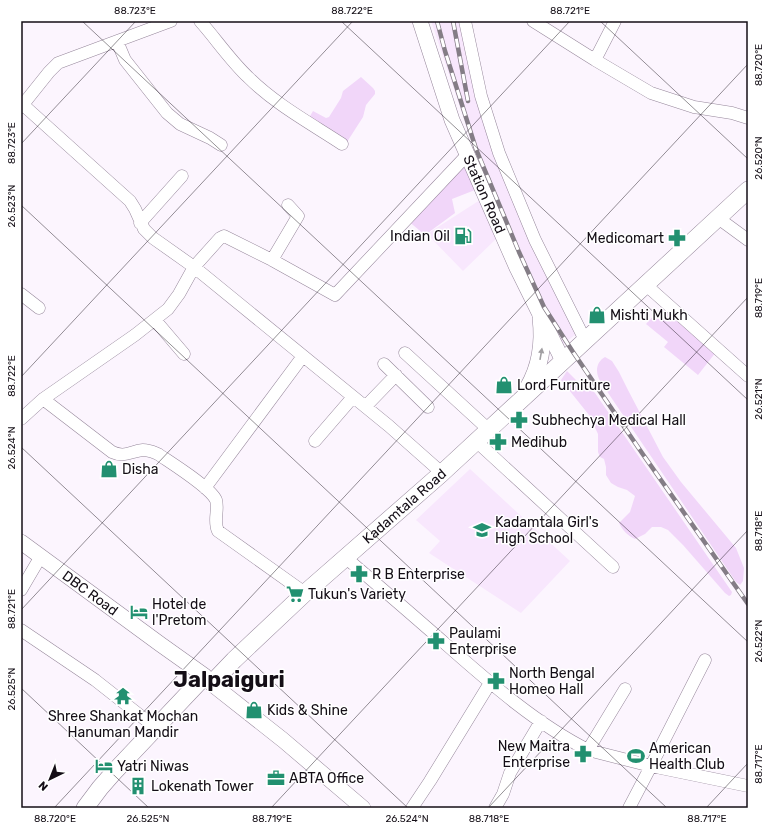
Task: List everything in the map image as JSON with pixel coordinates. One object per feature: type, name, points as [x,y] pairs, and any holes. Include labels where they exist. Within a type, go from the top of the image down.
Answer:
[{"type":"main road","name":"Kadamtala Road","points":[[89,807],[114,772],[156,728],[206,682],[234,660],[305,593],[442,473],[508,410],[748,190]]},
{"type":"main road","points":[[508,410],[525,392],[536,371],[543,339],[541,318]]},
{"type":"street","points":[[171,21],[58,63],[22,105],[130,201],[135,208],[140,223],[153,238],[194,267],[366,406],[442,473]]},
{"type":"street","points":[[200,21],[247,76],[261,89],[275,100],[342,144]]},
{"type":"street","name":"Station Road","points":[[420,21],[452,120],[468,154],[498,227],[541,318],[574,351]]},
{"type":"street","points":[[465,21],[481,96],[499,153],[535,240],[574,351]]},
{"type":"street","points":[[533,21],[651,93],[694,107],[732,113],[748,118]]},
{"type":"street","points":[[595,60],[615,21]]},
{"type":"street","points":[[117,42],[125,60],[167,112],[180,124],[210,138],[221,145]]},
{"type":"street","points":[[21,418],[43,399],[74,376],[120,346],[155,320],[173,302],[194,267],[217,241],[224,236],[272,260],[335,295],[468,154]]},
{"type":"street","points":[[140,223],[182,176]]},
{"type":"street","points":[[272,260],[298,216],[288,205]]},
{"type":"street","points":[[718,218],[748,240]]},
{"type":"street","points":[[646,285],[748,376]]},
{"type":"street","points":[[21,294],[38,308]]},
{"type":"street","points":[[155,320],[184,354]]},
{"type":"street","points":[[405,353],[488,429]]},
{"type":"street","points":[[205,488],[303,356]]},
{"type":"street","points":[[384,364],[428,407]]},
{"type":"street","points":[[366,406],[396,375]]},
{"type":"street","points":[[315,441],[353,397]]},
{"type":"street","points":[[43,399],[112,452],[118,455],[142,450],[151,451],[158,454],[205,488],[216,501],[216,527],[218,531],[305,593]]},
{"type":"street","points":[[476,441],[613,567]]},
{"type":"street","name":"DBC Road","points":[[21,542],[160,644],[206,682]]},
{"type":"street","points":[[21,590],[41,556]]},
{"type":"street","points":[[346,558],[490,683],[541,720],[588,750],[651,766],[748,786]]},
{"type":"street","points":[[21,630],[95,680],[156,728]]},
{"type":"street","points":[[629,808],[705,660]]},
{"type":"street","points":[[206,682],[354,808]]},
{"type":"street","points":[[206,682],[283,740],[363,808]]},
{"type":"street","points":[[412,808],[490,683]]},
{"type":"street","points":[[588,750],[625,689]]},
{"type":"street","points":[[495,808],[503,794],[510,773],[541,720]]},
{"type":"shaded area","points":[[431,21],[461,21],[472,69],[576,334],[561,346],[500,216],[468,131]]},
{"type":"shaded area","points":[[361,77],[373,88],[375,94],[366,105],[363,117],[347,142],[309,118],[313,111],[326,118],[329,117],[341,98],[343,91]]},
{"type":"shaded area","points":[[464,159],[475,190],[452,199],[455,213],[425,235],[407,220]]},
{"type":"shaded area","name":"Indian Oil","points":[[480,200],[497,238],[463,271],[427,234]]},
{"type":"shaded area","points":[[664,304],[716,352],[698,375],[664,347],[668,342],[646,324]]},
{"type":"shaded area","points":[[605,357],[612,361],[619,372],[663,457],[681,482],[736,548],[744,568],[743,581],[740,585],[736,582],[600,381],[597,374],[597,368],[598,364]]},
{"type":"shaded area","points":[[567,371],[579,383],[588,386],[595,393],[732,592],[731,595],[729,596],[725,593],[668,530],[661,527],[652,527],[645,534],[635,539],[627,534],[622,528],[619,523],[630,512],[635,496],[627,490],[611,483],[606,475],[604,459],[600,457],[598,452],[598,434],[589,415],[561,380]]},
{"type":"shaded area","name":"Kadamtala Girl's High School","points":[[470,469],[570,561],[521,613],[429,553],[440,541],[416,520]]},
{"type":"railway","points":[[437,21],[476,149],[519,252],[544,307],[642,453],[748,604]]},
{"type":"railway","points":[[453,21],[468,101]]},
{"type":"place","name":"Indian Oil","points":[[463,236]]},
{"type":"place","name":"Medicomart","points":[[677,238]]},
{"type":"place","name":"Mishti Mukh","points":[[597,315]]},
{"type":"place","name":"Lord Furniture","points":[[504,385]]},
{"type":"place","name":"Subhechya Medical Hall","points":[[519,420]]},
{"type":"place","name":"Medihub","points":[[498,442]]},
{"type":"place","name":"Disha","points":[[109,469]]},
{"type":"place","name":"Kadamtala Girl's High School","points":[[482,530]]},
{"type":"place","name":"R B Enterprise","points":[[359,574]]},
{"type":"place","name":"Tukun's Variety","points":[[295,594]]},
{"type":"place","name":"Hotel de l'Pretom","points":[[139,612]]},
{"type":"place","name":"Paulami Enterprise","points":[[436,641]]},
{"type":"place","name":"North Bengal Homeo Hall","points":[[496,681]]},
{"type":"place","name":"Shree Shankat Mochan Hanuman Mandir","points":[[123,696]]},
{"type":"place","name":"Kids & Shine","points":[[254,710]]},
{"type":"place","name":"New Maitra Enterprise","points":[[583,754]]},
{"type":"place","name":"American Health Club","points":[[636,756]]},
{"type":"place","name":"Yatri Niwas","points":[[104,766]]},
{"type":"place","name":"ABTA Office","points":[[276,778]]},
{"type":"place","name":"Lokenath Tower","points":[[138,786]]},
{"type":"district","name":"Jalpaiguri","points":[[229,679]]}]
